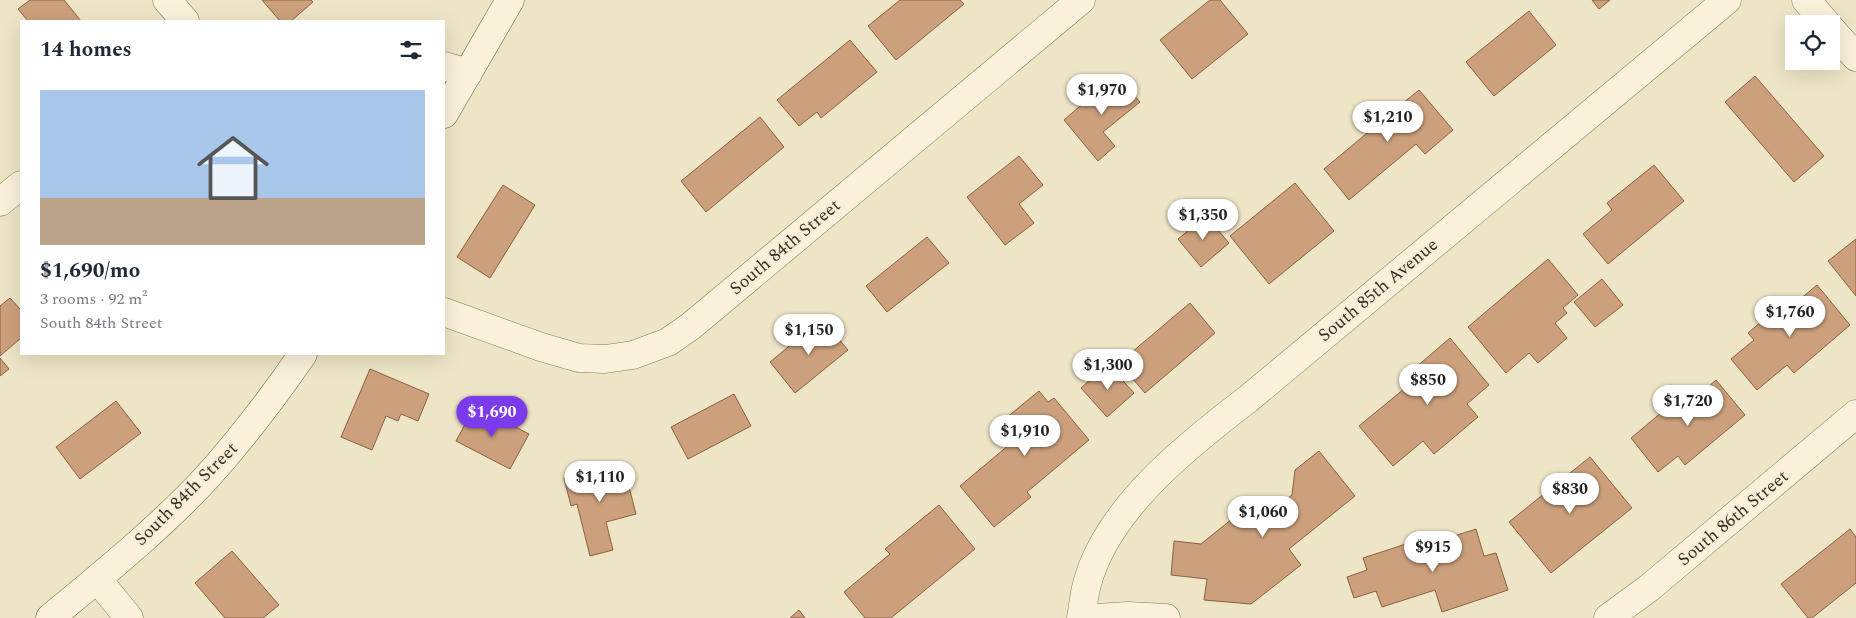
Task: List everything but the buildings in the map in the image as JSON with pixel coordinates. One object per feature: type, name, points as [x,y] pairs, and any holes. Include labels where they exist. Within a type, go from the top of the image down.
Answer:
[{"type":"street","points":[[167,0],[184,20]]},
{"type":"street","points":[[445,110],[456,69],[510,0]]},
{"type":"street","name":"South 84th Street","points":[[445,312],[541,347],[579,358],[605,359],[633,355],[668,342],[691,326],[1081,0]]},
{"type":"street","name":"South 85th Avenue","points":[[1081,618],[1087,583],[1100,551],[1119,520],[1135,499],[1164,468],[1205,431],[1248,399],[1727,0]]},
{"type":"street","points":[[1806,0],[1819,15]]},
{"type":"street","points":[[1840,39],[1856,57]]},
{"type":"street","points":[[0,202],[20,186]]},
{"type":"street","name":"South 84th Street","points":[[50,618],[160,524],[207,477],[246,432],[302,355]]},
{"type":"street","name":"South 86th Street","points":[[1608,618],[1649,588],[1856,414]]},
{"type":"street","points":[[97,579],[129,618]]},
{"type":"street","points":[[1097,618],[1128,616],[1166,618]]}]
